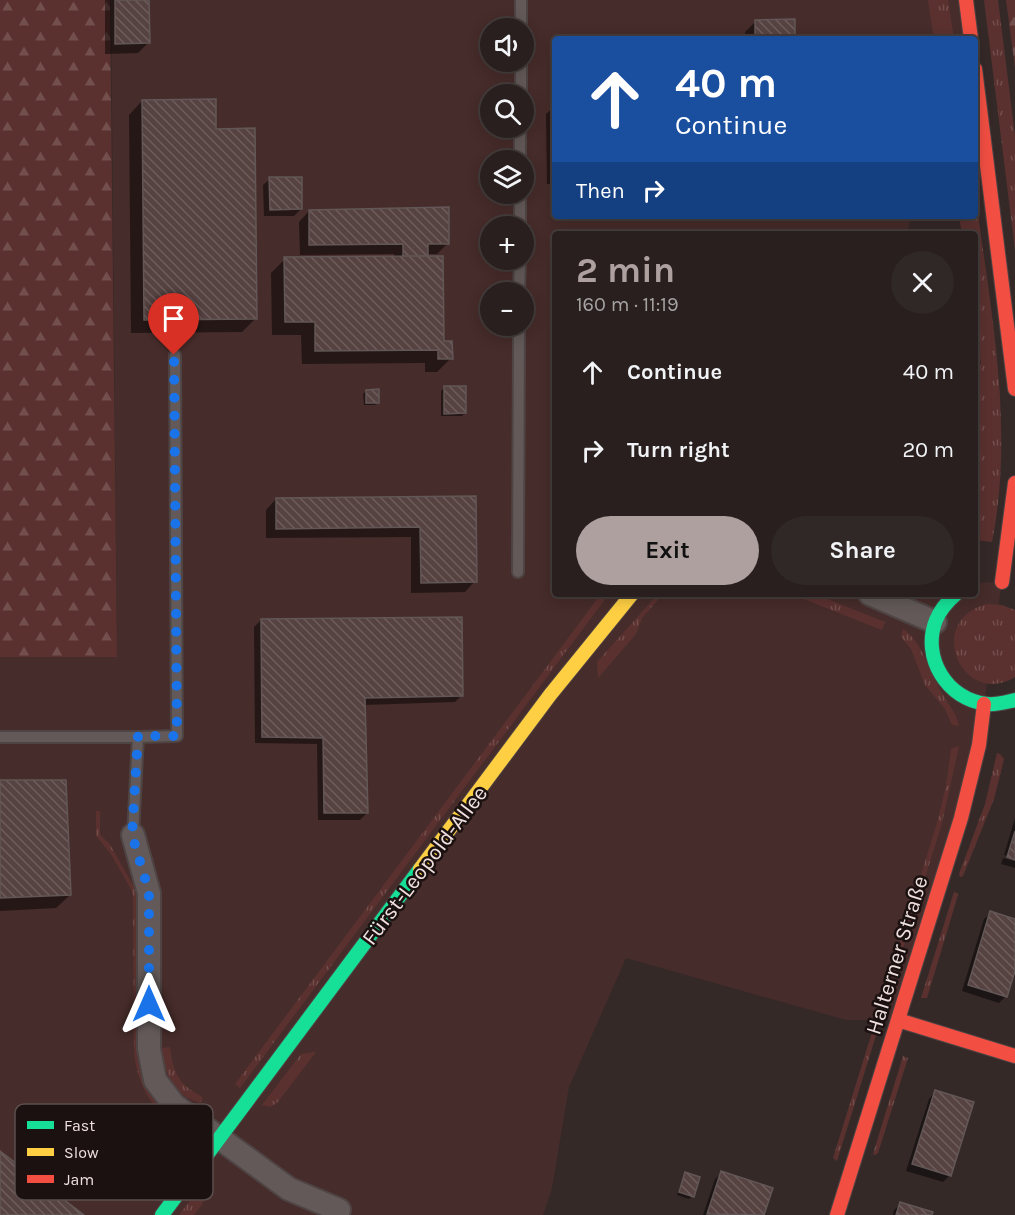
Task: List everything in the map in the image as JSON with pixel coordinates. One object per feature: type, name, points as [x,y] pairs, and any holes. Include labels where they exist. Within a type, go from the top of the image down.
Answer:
[{"type":"main road","points":[[966,0],[971,36]]},
{"type":"main road","points":[[978,93],[1015,389]]},
{"type":"main road","points":[[1003,583],[1015,483]]},
{"type":"main road","name":"Fürst-Leopold-Allee","points":[[213,1147],[550,695],[630,597]]},
{"type":"main road","points":[[953,597],[945,604],[932,633],[933,658],[943,679],[961,696],[972,701],[1000,704],[1015,700]]},
{"type":"main road","name":"Halterner Straße","points":[[837,1215],[961,818],[979,745],[984,704]]},
{"type":"main road","points":[[898,1020],[1015,1056]]},
{"type":"main road","name":"Fürst-Leopold-Allee","points":[[162,1215],[173,1200]]},
{"type":"street","points":[[877,597],[935,622]]},
{"type":"street","points":[[132,835],[149,892],[149,1048],[155,1080],[173,1104]]},
{"type":"street","points":[[213,1134],[289,1189],[339,1210]]},
{"type":"lane","points":[[521,0],[521,18]]},
{"type":"lane","points":[[518,572],[519,336]]},
{"type":"lane","points":[[0,736],[177,736],[174,355]]},
{"type":"lane","points":[[132,835],[138,736]]},
{"type":"shaded area","points":[[111,0],[966,0],[967,36],[552,36],[552,219],[911,219],[907,231],[552,231],[552,597],[978,597],[978,583],[1002,582],[984,704],[898,1020],[846,1020],[626,958],[569,1087],[552,1188],[543,1215],[0,1215],[0,657],[117,657]]},
{"type":"green space","points":[[0,0],[110,0],[117,657],[0,657]]},
{"type":"green space","points":[[928,0],[948,0],[954,36],[934,36]]},
{"type":"green space","points":[[984,0],[998,0],[1015,136],[1015,250]]},
{"type":"green space","points":[[1006,0],[1015,0],[1015,68]]},
{"type":"green space","points":[[978,214],[993,323],[1001,411],[1001,455],[992,542],[978,540],[978,365],[981,364],[978,344],[978,231],[962,231],[960,219],[978,219]]},
{"type":"green space","points":[[599,597],[607,597],[240,1088],[235,1084]]},
{"type":"green space","points":[[655,597],[660,597],[642,618],[636,634],[598,678],[597,662]]},
{"type":"green space","points":[[799,597],[822,597],[885,622],[882,630]]},
{"type":"green space","points":[[987,604],[1002,605],[1015,610],[1015,677],[996,684],[980,681],[966,672],[957,659],[954,643],[957,627],[968,613]]},
{"type":"green space","points":[[903,629],[916,641],[959,726],[952,725],[945,709],[925,685],[911,649],[901,637]]},
{"type":"green space","points":[[959,746],[942,823],[837,1161],[833,1158],[937,823],[946,786],[951,749]]},
{"type":"green space","points":[[997,753],[1004,759],[994,799],[963,876],[960,877],[959,874],[985,804]]},
{"type":"green space","points":[[96,811],[100,811],[100,835],[109,843],[137,892],[139,1058],[149,1092],[158,1104],[153,1104],[141,1082],[134,1052],[132,891],[111,854],[96,836]]},
{"type":"green space","points":[[954,892],[958,895],[927,998],[921,998]]},
{"type":"green space","points":[[170,1047],[178,1076],[187,1087],[201,1096],[203,1099],[200,1103],[183,1095],[168,1075],[162,1048]]},
{"type":"green space","points":[[316,1052],[277,1103],[270,1107],[262,1105],[301,1054]]},
{"type":"green space","points":[[903,1056],[908,1058],[878,1153],[875,1155],[873,1154]]},
{"type":"green space","points":[[191,1200],[203,1200],[194,1215],[179,1215]]},
{"type":"building","points":[[115,0],[149,0],[150,43],[115,44]]},
{"type":"building","points":[[795,19],[795,36],[755,36],[755,20]]},
{"type":"building","points":[[216,99],[216,129],[255,128],[257,319],[144,320],[142,100]]},
{"type":"building","points":[[269,177],[302,177],[302,209],[270,210]]},
{"type":"building","points":[[449,207],[449,244],[428,244],[428,256],[403,256],[403,244],[309,245],[309,210]]},
{"type":"building","points":[[443,256],[444,341],[452,341],[453,359],[438,359],[438,350],[315,351],[315,322],[285,322],[284,257]]},
{"type":"building","points":[[444,386],[466,386],[466,413],[444,414]]},
{"type":"building","points":[[379,389],[379,403],[366,403],[366,390]]},
{"type":"building","points":[[476,496],[477,582],[421,583],[420,527],[276,529],[276,498]]},
{"type":"building","points":[[462,617],[463,696],[365,698],[368,813],[324,813],[323,738],[262,737],[261,619]]},
{"type":"building","points":[[0,780],[66,780],[71,895],[0,898]]},
{"type":"building","points":[[1015,831],[1015,860],[1007,857]]},
{"type":"building","points":[[990,911],[1015,919],[1015,971],[1007,997],[968,985]]},
{"type":"building","points":[[935,1090],[974,1102],[951,1176],[912,1164]]},
{"type":"building","points":[[0,1151],[15,1162],[15,1200],[64,1200],[84,1215],[0,1215]]},
{"type":"building","points":[[721,1171],[773,1188],[764,1215],[707,1214]]},
{"type":"building","points":[[685,1172],[700,1177],[694,1197],[679,1192]]},
{"type":"building","points":[[900,1202],[933,1212],[932,1215],[896,1215]]},
{"type":"traffic: fast","points":[[953,597],[936,620],[932,634],[935,662],[941,674],[949,685],[973,701],[991,704],[1015,700]]},
{"type":"traffic: fast","points":[[213,1147],[420,869]]},
{"type":"traffic: fast","points":[[162,1215],[173,1200]]},
{"type":"traffic: slow","points":[[420,869],[550,695],[630,597]]},
{"type":"traffic: jam","points":[[966,0],[971,36]]},
{"type":"traffic: jam","points":[[978,93],[1015,389]]},
{"type":"traffic: jam","points":[[1002,582],[1015,483]]},
{"type":"traffic: jam","points":[[837,1215],[961,818],[979,745],[984,704]]},
{"type":"traffic: jam","points":[[898,1020],[1015,1056]]},
{"type":"route","points":[[149,1004],[149,892],[132,835],[138,736],[177,736],[174,355]]}]
